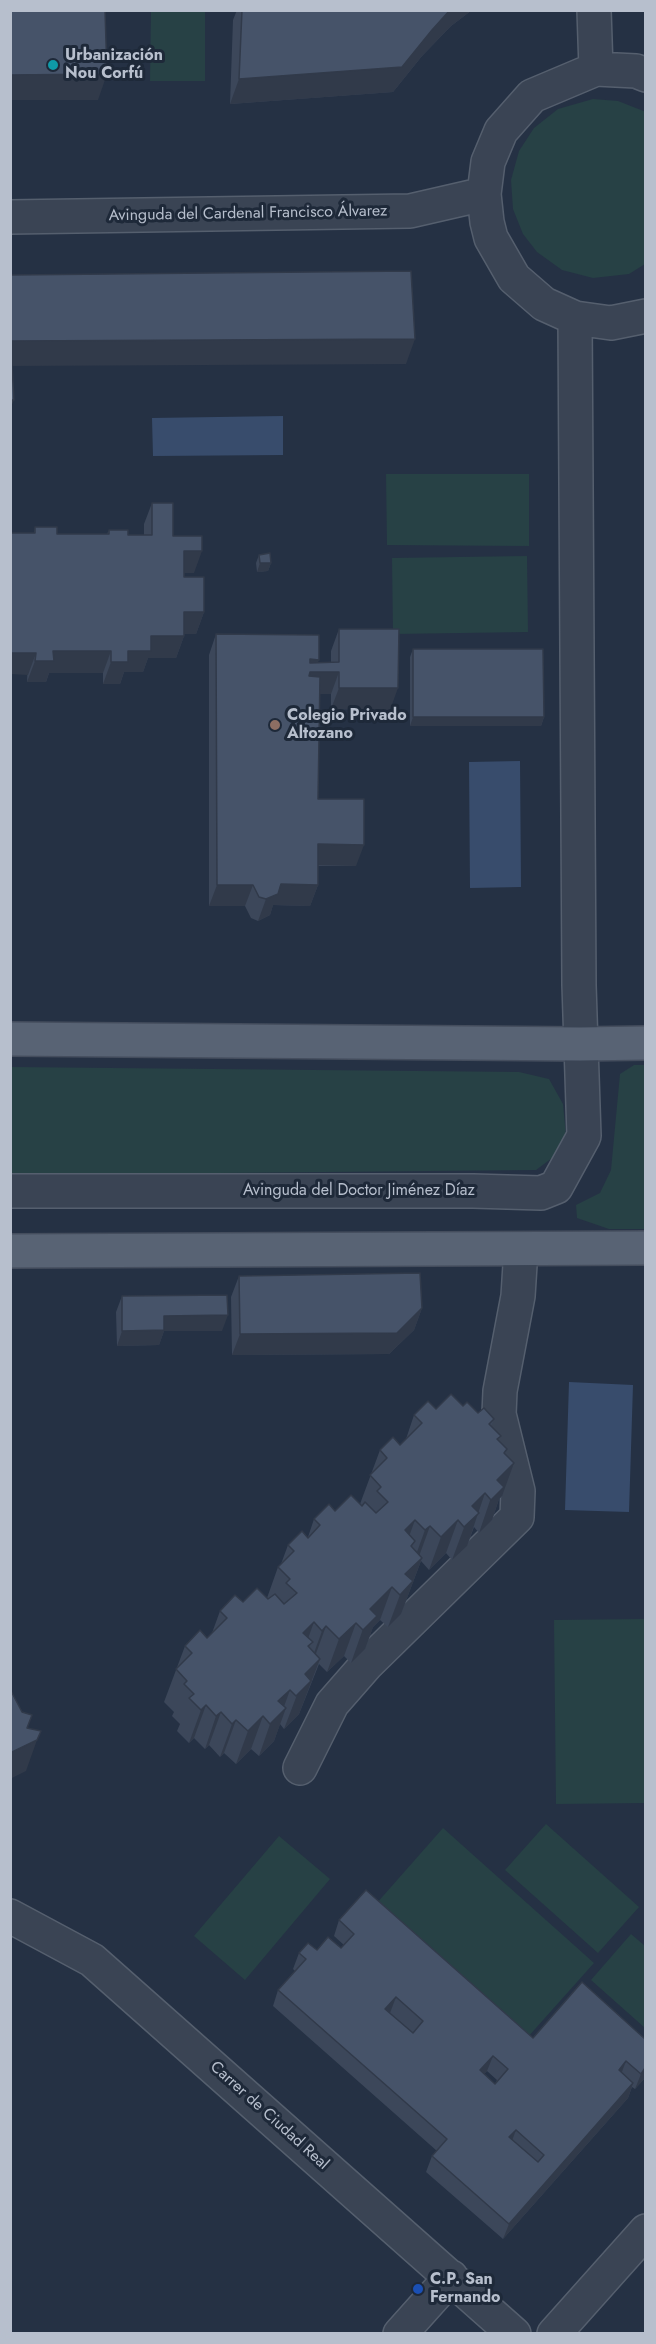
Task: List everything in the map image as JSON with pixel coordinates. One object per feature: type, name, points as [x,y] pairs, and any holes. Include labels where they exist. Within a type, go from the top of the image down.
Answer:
[{"type":"main road","points":[[10,1039],[645,1043]]},
{"type":"main road","points":[[10,1251],[645,1248]]},
{"type":"street","points":[[594,10],[596,69]]},
{"type":"street","points":[[645,75],[636,71],[596,69],[532,96],[501,131],[488,162],[484,194],[491,238],[514,278],[544,304],[575,318],[610,323],[645,316]]},
{"type":"street","name":"Avinguda del Cardenal Francisco Álvarez","points":[[10,217],[410,211],[484,194]]},
{"type":"street","name":"Avinguda del Doctor Jiménez Díaz","points":[[10,1191],[542,1193],[556,1187],[584,1136],[580,1044],[575,318]]},
{"type":"street","points":[[300,1768],[332,1704],[367,1664],[517,1517],[518,1491],[499,1414],[500,1391],[518,1296],[521,1249]]},
{"type":"street","name":"Carrer de Ciudad Real","points":[[10,1916],[92,1960],[514,2334]]},
{"type":"street","points":[[554,2334],[645,2231]]},
{"type":"street","points":[[400,2334],[451,2277]]},
{"type":"green space","points":[[151,11],[205,11],[205,81],[150,81]]},
{"type":"green space","points":[[593,99],[618,101],[646,112],[645,264],[629,274],[593,278],[562,270],[537,252],[523,234],[513,209],[511,180],[519,151],[534,128],[558,109]]},
{"type":"green space","points":[[386,474],[529,474],[529,546],[387,545]]},
{"type":"green space","points":[[527,556],[528,632],[393,634],[392,558]]},
{"type":"green space","points":[[634,1065],[645,1065],[645,1229],[609,1229],[577,1218],[576,1205],[600,1193],[611,1170],[620,1074]]},
{"type":"green space","points":[[11,1067],[519,1072],[549,1079],[563,1104],[566,1136],[556,1155],[536,1170],[11,1175]]},
{"type":"green space","points":[[645,1619],[645,1803],[556,1804],[554,1620]]},
{"type":"green space","points":[[546,1824],[639,1907],[598,1953],[505,1870]]},
{"type":"green space","points":[[443,1828],[594,1963],[527,2038],[376,1904]]},
{"type":"green space","points":[[279,1836],[330,1879],[245,1980],[194,1936]]},
{"type":"green space","points":[[631,1934],[645,1946],[645,2028],[591,1980]]},
{"type":"water","points":[[283,416],[283,455],[153,456],[152,418]]},
{"type":"water","points":[[520,761],[521,887],[470,888],[469,762]]},
{"type":"water","points":[[569,1382],[633,1385],[629,1512],[565,1510]]},
{"type":"building","name":"Urbanización Nou Corfú","points":[[10,10],[105,10],[107,74],[10,75]]},
{"type":"building","points":[[242,10],[450,10],[402,67],[239,79]]},
{"type":"building","points":[[411,271],[415,339],[10,341],[10,275]]},
{"type":"building","points":[[10,366],[12,366],[14,400],[10,400]]},
{"type":"building","points":[[152,503],[173,503],[173,536],[202,536],[202,551],[184,551],[184,577],[204,577],[204,612],[184,612],[184,636],[151,636],[151,651],[128,651],[128,662],[111,662],[111,651],[53,651],[54,661],[35,661],[36,653],[10,653],[10,533],[35,533],[35,527],[57,527],[57,534],[109,534],[109,530],[128,530],[128,535],[152,535]]},
{"type":"building","points":[[270,553],[271,563],[260,563],[259,555]]},
{"type":"building","points":[[339,629],[399,629],[398,688],[339,688],[339,672],[310,672],[309,676],[320,677],[318,799],[364,799],[364,845],[318,844],[318,885],[281,884],[278,894],[266,899],[259,897],[253,885],[217,885],[216,634],[319,635],[319,660],[310,659],[310,663],[339,662]]},
{"type":"building","points":[[413,649],[543,649],[544,717],[413,717]]},
{"type":"building","points":[[420,1273],[422,1308],[397,1333],[240,1334],[239,1276]]},
{"type":"building","points":[[227,1295],[228,1315],[164,1316],[164,1330],[122,1331],[122,1296]]},
{"type":"building","points":[[451,1394],[463,1406],[467,1402],[478,1413],[484,1408],[494,1419],[489,1424],[501,1436],[497,1439],[507,1449],[504,1453],[514,1463],[497,1480],[504,1487],[491,1500],[485,1493],[472,1506],[479,1513],[464,1527],[458,1520],[441,1537],[430,1526],[425,1530],[415,1520],[405,1530],[415,1541],[411,1546],[422,1558],[405,1574],[413,1581],[400,1595],[392,1587],[370,1609],[377,1616],[363,1630],[356,1623],[339,1639],[326,1626],[322,1631],[314,1622],[303,1633],[313,1642],[308,1646],[320,1659],[305,1674],[311,1681],[296,1696],[290,1690],[278,1701],[286,1708],[270,1724],[263,1716],[248,1731],[236,1720],[232,1724],[221,1712],[216,1716],[206,1705],[201,1710],[189,1698],[194,1694],[184,1684],[187,1681],[176,1669],[192,1653],[185,1646],[200,1630],[207,1638],[227,1618],[220,1611],[235,1595],[243,1602],[257,1588],[268,1599],[275,1594],[284,1604],[297,1593],[286,1583],[290,1579],[278,1567],[294,1551],[288,1545],[302,1531],[308,1538],[320,1525],[314,1519],[329,1504],[335,1511],[351,1495],[362,1506],[365,1502],[376,1513],[388,1502],[377,1491],[381,1487],[370,1475],[387,1458],[380,1450],[393,1437],[400,1445],[422,1423],[414,1415],[428,1401],[436,1409]]},
{"type":"building","points":[[10,1689],[22,1712],[32,1715],[27,1728],[41,1731],[37,1740],[10,1753]]},
{"type":"building","points":[[366,1890],[533,2038],[582,1982],[645,2039],[645,2068],[641,2074],[626,2061],[619,2070],[633,2083],[509,2224],[432,2156],[447,2139],[278,1990],[306,1959],[299,1953],[308,1943],[317,1950],[328,1937],[341,1948],[354,1934],[339,1920]],"holes":[[[396,1997],[423,2021],[413,2033],[385,2009]],[[493,2056],[508,2069],[495,2084],[480,2070]],[[516,2130],[544,2155],[538,2162],[509,2137]]]},
{"type":"place","name":"Urbanización Nou Corfú","points":[[53,65]]},
{"type":"place","name":"Colegio Privado Altozano","points":[[275,725]]},
{"type":"place","name":"C.P. San Fernando","points":[[418,2289]]}]
